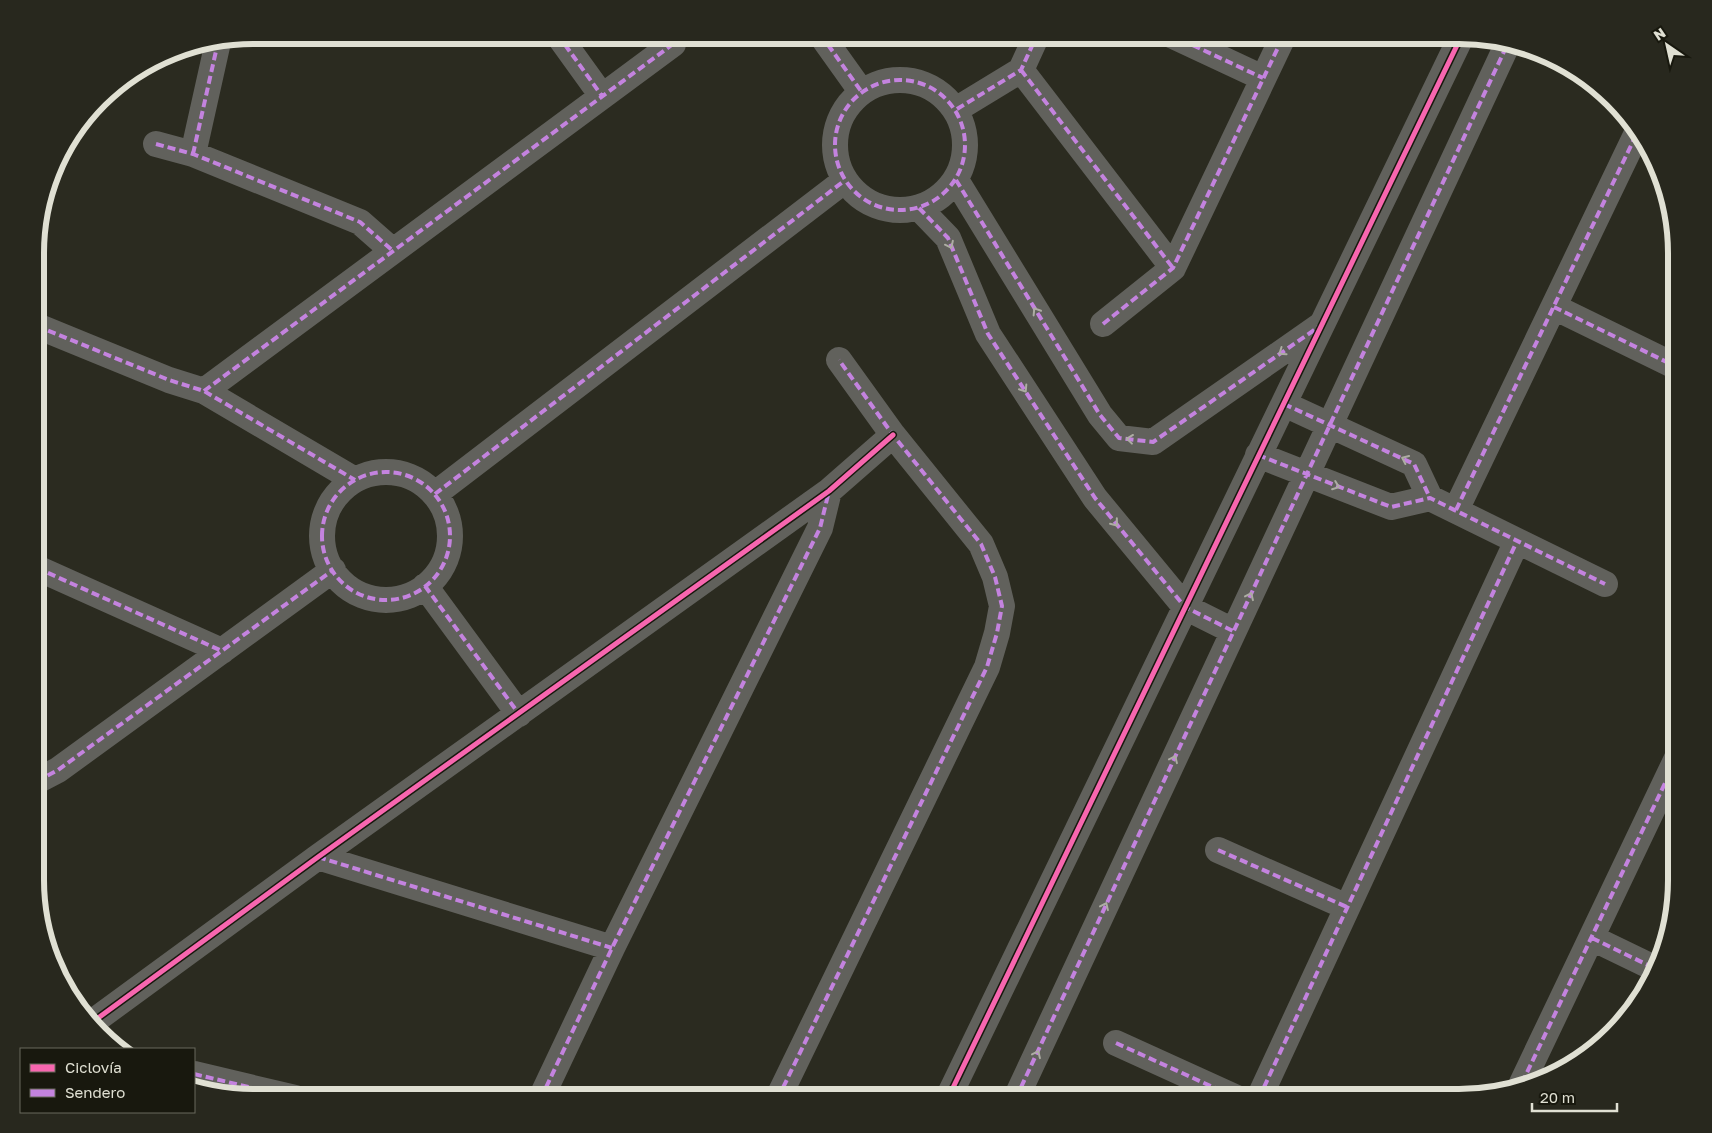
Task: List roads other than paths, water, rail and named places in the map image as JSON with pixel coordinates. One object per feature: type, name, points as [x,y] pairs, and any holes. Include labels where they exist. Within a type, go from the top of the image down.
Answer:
[{"type":"street","points":[[564,44],[602,96]]},
{"type":"street","points":[[204,391],[673,44]]},
{"type":"street","points":[[827,44],[861,91]]},
{"type":"street","points":[[957,109],[1021,70],[1033,44]]},
{"type":"street","points":[[1190,44],[1263,78]]},
{"type":"street","points":[[1103,324],[1173,268],[1280,44]]},
{"type":"street","points":[[952,1089],[1458,44]]},
{"type":"street","points":[[193,154],[217,47]]},
{"type":"street","points":[[1020,1089],[1505,49]]},
{"type":"street","points":[[1021,70],[1173,268]]},
{"type":"street","points":[[895,78],[930,86],[957,109],[966,132],[965,157],[956,180],[940,198],[919,208],[891,210],[864,200],[844,181],[834,149],[840,117],[861,91],[895,78]]},
{"type":"street","points":[[1456,510],[1634,139]]},
{"type":"street","points":[[156,144],[193,154],[360,222],[393,251]]},
{"type":"street","points":[[956,180],[1100,415],[1119,438],[1153,442],[1322,324]]},
{"type":"street","points":[[434,494],[844,181]]},
{"type":"street","points":[[919,208],[948,238],[988,334],[1095,498],[1185,607],[1233,632]]},
{"type":"street","points":[[1554,307],[1668,363]]},
{"type":"street","points":[[44,329],[169,380],[204,391],[355,480]]},
{"type":"street","points":[[782,1089],[987,667],[1002,606],[996,578],[981,544],[893,436],[839,360]]},
{"type":"street","points":[[1284,404],[1414,464],[1430,498]]},
{"type":"street","points":[[97,1019],[318,857],[829,491],[893,436]]},
{"type":"street","points":[[1258,456],[1391,507],[1430,498],[1606,584]]},
{"type":"street","points":[[376,472],[399,473],[420,481],[434,494],[447,515],[451,537],[446,559],[435,578],[417,592],[396,599],[374,599],[353,591],[336,576],[326,557],[322,535],[326,513],[338,494],[355,480],[376,472]]},
{"type":"street","points":[[544,1089],[820,528],[829,491]]},
{"type":"street","points":[[1262,1089],[1517,541]]},
{"type":"street","points":[[44,778],[58,770],[333,570]]},
{"type":"street","points":[[44,571],[222,651]]},
{"type":"street","points":[[425,586],[519,714]]},
{"type":"street","points":[[1524,1079],[1668,775]]},
{"type":"street","points":[[1218,850],[1347,907]]},
{"type":"street","points":[[318,857],[612,948]]},
{"type":"street","points":[[1592,938],[1650,966]]},
{"type":"street","points":[[1116,1043],[1216,1089]]},
{"type":"street","points":[[195,1074],[257,1089]]}]
